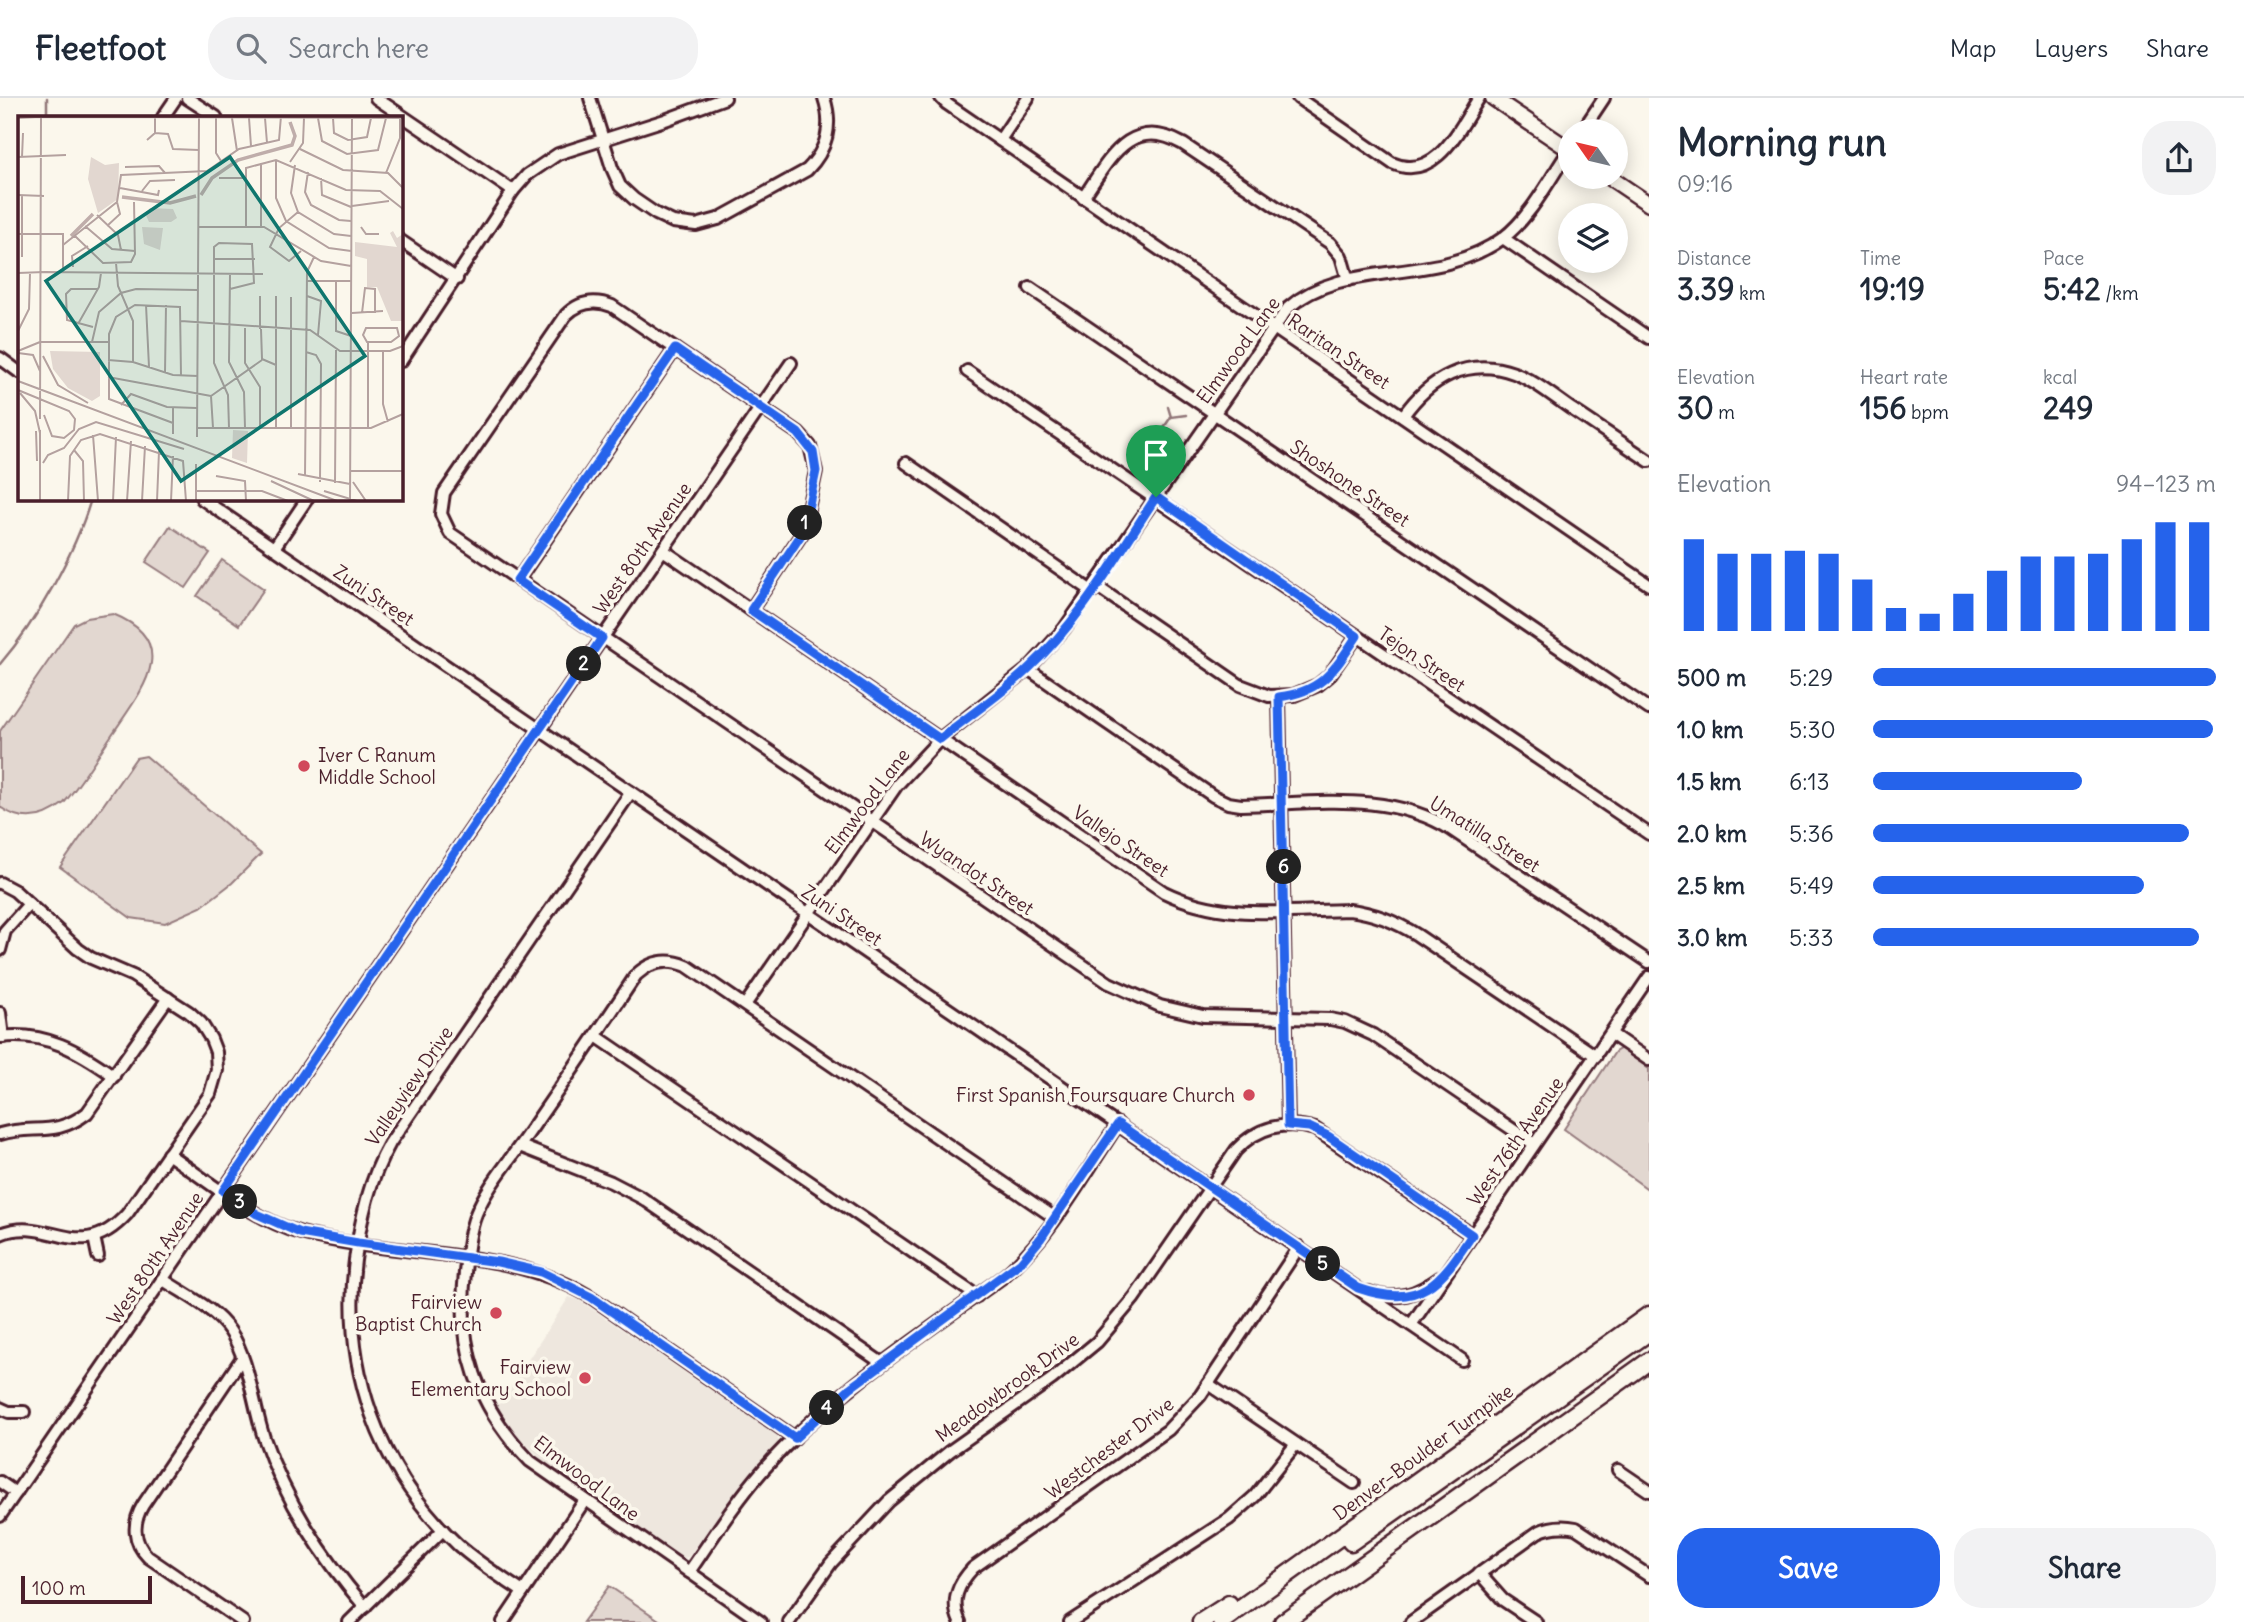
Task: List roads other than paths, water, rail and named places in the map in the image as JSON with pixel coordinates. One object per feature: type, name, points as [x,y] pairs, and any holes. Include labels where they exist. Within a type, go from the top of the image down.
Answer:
[{"type":"highway","name":"Denver–Boulder Turnpike","points":[[1221,1622],[1649,1315]]},
{"type":"highway","points":[[1231,1622],[1404,1506],[1649,1332]]},
{"type":"highway","points":[[1283,1622],[1649,1361]]},
{"type":"highway","points":[[1303,1622],[1482,1480]]},
{"type":"highway","points":[[1201,1622],[1382,1507]]},
{"type":"main road","points":[[1493,98],[1558,142]]},
{"type":"main road","points":[[1627,189],[1649,204]]},
{"type":"street","points":[[164,116],[176,98]]},
{"type":"street","points":[[187,98],[214,116]]},
{"type":"street","points":[[376,98],[513,191]]},
{"type":"street","points":[[590,98],[617,181],[634,199],[656,214],[673,222],[690,225],[719,219],[799,175],[816,161],[825,144],[829,127],[824,98]]},
{"type":"street","points":[[402,360],[513,191],[527,174],[548,159],[569,150],[725,98]]},
{"type":"street","name":"Raritan Street","points":[[941,98],[1649,585]]},
{"type":"street","points":[[999,140],[1028,98]]},
{"type":"street","points":[[1298,98],[1392,163],[1407,167],[1423,165],[1439,156],[1479,98]]},
{"type":"street","points":[[1590,119],[1604,98]]},
{"type":"street","points":[[1083,198],[1114,153],[1126,142],[1151,133],[1168,136],[1184,144],[1330,243],[1341,256],[1348,280]]},
{"type":"street","name":"Elmwood Lane","points":[[761,1622],[530,1461],[506,1435],[488,1406],[470,1362],[464,1330],[463,1289],[477,1211],[636,975],[649,965],[668,961],[687,966],[745,1005],[870,821],[907,773],[940,739],[1028,669],[1065,629],[1288,308],[1306,294],[1348,280],[1440,266],[1484,251],[1503,238],[1520,221],[1558,167]]},
{"type":"street","points":[[1503,238],[1649,338]]},
{"type":"street","points":[[402,242],[457,279]]},
{"type":"street","name":"Shoshone Street","points":[[1030,288],[1649,709]]},
{"type":"street","name":"Wyandot Street","points":[[675,349],[612,306],[597,302],[577,306],[566,315],[444,493],[441,507],[443,522],[456,538],[517,580],[1081,965],[1135,997],[1173,1010],[1203,1016],[1337,1020],[1358,1027],[1534,1144]]},
{"type":"street","points":[[517,580],[675,349],[806,440],[813,452],[816,471],[800,538],[751,610]]},
{"type":"street","points":[[0,358],[18,371]]},
{"type":"street","name":"West 80th Avenue","points":[[0,1516],[791,363]]},
{"type":"street","points":[[1403,416],[1417,396],[1444,377],[1474,368],[1504,370],[1534,383],[1649,461]]},
{"type":"street","name":"Tejon Street","points":[[967,371],[1649,834]]},
{"type":"street","points":[[906,463],[1240,685],[1258,693],[1279,697],[1310,690],[1329,676],[1357,636]]},
{"type":"street","name":"Zuni Street","points":[[203,500],[1462,1360]]},
{"type":"street","points":[[274,548],[306,500]]},
{"type":"street","name":"Vallejo Street","points":[[663,550],[1171,895],[1197,906],[1224,911],[1349,910],[1390,919],[1595,1056]]},
{"type":"street","name":"Umatilla Street","points":[[1028,669],[1219,799],[1234,804],[1378,803],[1422,814],[1452,830],[1649,962]]},
{"type":"street","points":[[1279,697],[1288,1125],[1309,1127],[1328,1136],[1472,1235]]},
{"type":"street","name":"Valleyview Drive","points":[[523,1592],[474,1558],[443,1530],[414,1496],[391,1460],[369,1410],[354,1346],[352,1314],[362,1210],[390,1143],[631,792]]},
{"type":"street","points":[[0,883],[15,891],[78,949],[91,958],[134,976],[201,1023],[214,1046],[217,1061],[215,1083],[210,1094],[127,1214],[112,1228],[94,1237],[71,1239],[26,1229],[0,1234]]},
{"type":"street","points":[[0,950],[5,931],[29,904]]},
{"type":"street","name":"West 76th Avenue","points":[[1411,1325],[1649,977]]},
{"type":"street","points":[[0,1134],[58,1128],[74,1123],[92,1108],[168,998]]},
{"type":"street","points":[[745,1005],[1055,1218]]},
{"type":"street","points":[[0,1013],[1,1037],[36,1037],[61,1044],[84,1055],[114,1076]]},
{"type":"street","points":[[1611,1034],[1649,1060]]},
{"type":"street","points":[[596,1036],[977,1296]]},
{"type":"street","points":[[689,1572],[749,1486],[795,1438],[850,1388],[1021,1262],[1055,1218],[1118,1124]]},
{"type":"street","name":"Meadowbrook Drive","points":[[789,1622],[831,1563],[889,1501],[950,1451],[1052,1379],[1097,1342],[1134,1297],[1236,1150],[1252,1135],[1271,1127],[1288,1125]]},
{"type":"street","points":[[520,1146],[611,1182],[642,1198],[883,1363]]},
{"type":"street","points":[[168,1154],[257,1214],[288,1229],[358,1243],[467,1257],[541,1272],[577,1289],[795,1438]]},
{"type":"street","points":[[94,1237],[98,1255]]},
{"type":"street","name":"Westchester Drive","points":[[960,1622],[956,1613],[956,1593],[973,1568],[1168,1430],[1190,1409],[1299,1247]]},
{"type":"street","points":[[1358,1288],[1385,1296],[1408,1296],[1426,1288],[1446,1273]]},
{"type":"street","points":[[162,1279],[220,1319],[235,1339],[261,1429],[285,1489],[327,1561],[365,1607]]},
{"type":"street","points":[[242,1358],[143,1505],[135,1527],[139,1546],[148,1557],[243,1622]]},
{"type":"street","points":[[1208,1384],[1354,1483]]},
{"type":"street","points":[[0,1408],[9,1412],[24,1412]]},
{"type":"street","points":[[1070,1622],[1229,1519],[1255,1496],[1296,1444]]},
{"type":"street","points":[[1618,1470],[1649,1491]]},
{"type":"street","points":[[0,1482],[16,1493]]},
{"type":"street","points":[[503,1622],[585,1500]]},
{"type":"street","points":[[1411,1622],[1538,1532],[1559,1526],[1576,1528],[1649,1576]]},
{"type":"street","points":[[349,1622],[443,1530]]},
{"type":"street","points":[[1479,1573],[1503,1600],[1536,1622]]},
{"type":"waterway","points":[[47,98],[47,116]]},
{"type":"waterway","points":[[1168,407],[1171,417]]},
{"type":"waterway","points":[[1137,461],[1145,455],[1171,417],[1186,415]]},
{"type":"waterway","points":[[0,664],[28,628],[53,586],[75,542],[91,500]]},
{"type":"place","name":"Iver C Ranum Middle School","points":[[304,766]]},
{"type":"place","name":"First Spanish Foursquare Church","points":[[1249,1095]]},
{"type":"place","name":"Fairview Baptist Church","points":[[496,1313]]},
{"type":"place","name":"Fairview Elementary School","points":[[585,1378]]}]
